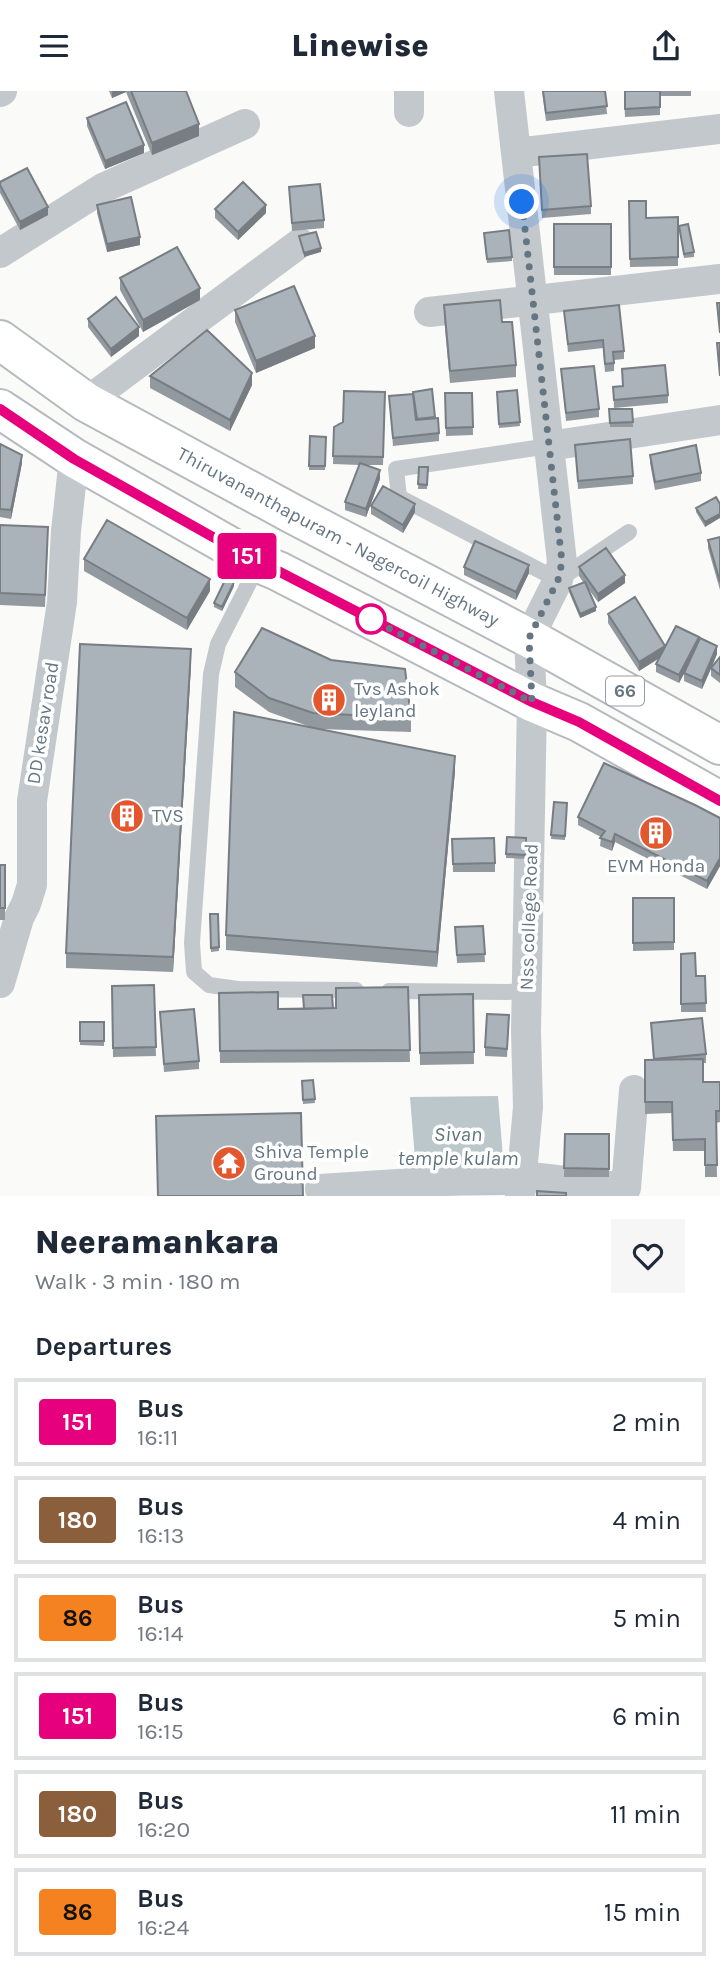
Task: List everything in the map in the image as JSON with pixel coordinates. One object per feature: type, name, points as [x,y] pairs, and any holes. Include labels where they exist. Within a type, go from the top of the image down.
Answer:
[{"type":"main road","name":"Thiruvananthapuram - Nagercoil Highway","points":[[0,340],[86,402],[529,638],[720,745]]},
{"type":"main road","points":[[0,409],[74,459],[259,563],[532,702],[579,722],[720,801]]},
{"type":"street","points":[[509,91],[562,562],[558,580],[529,638]]},
{"type":"street","points":[[0,253],[103,188],[244,124]]},
{"type":"street","points":[[516,153],[720,128]]},
{"type":"street","points":[[86,402],[300,243]]},
{"type":"street","points":[[429,311],[720,279]]},
{"type":"street","points":[[549,446],[720,420]]},
{"type":"street","name":"DD kesav road","points":[[0,983],[6,945],[32,885],[32,801],[62,602],[59,531],[74,459]]},
{"type":"street","name":"Nss college Road","points":[[521,1186],[528,1107],[527,992],[532,702],[529,638]]},
{"type":"street","points":[[320,1189],[521,1186],[626,1188],[634,1090]]},
{"type":"lane","points":[[549,446],[396,469],[399,497],[558,580],[629,532]]},
{"type":"lane","points":[[259,563],[218,644],[211,674],[192,943],[194,972],[209,985],[238,989],[527,992]]},
{"type":"water","name":"Sivan temple kulam","points":[[498,1096],[506,1195],[418,1196],[410,1097]]},
{"type":"building","points":[[131,91],[186,91],[199,124],[152,143]]},
{"type":"building","points":[[543,91],[605,91],[607,106],[546,113]]},
{"type":"building","points":[[625,91],[660,91],[660,107],[625,109]]},
{"type":"building","points":[[126,102],[144,145],[105,161],[87,118]]},
{"type":"building","points":[[587,154],[591,206],[542,210],[539,157]]},
{"type":"building","points":[[27,168],[48,207],[20,222],[0,182]]},
{"type":"building","points":[[243,182],[266,205],[238,232],[215,209]]},
{"type":"building","points":[[320,184],[324,220],[292,223],[289,187]]},
{"type":"building","points":[[131,197],[140,237],[107,244],[97,205]]},
{"type":"building","points":[[629,201],[646,201],[646,218],[678,217],[678,257],[630,259]]},
{"type":"building","points":[[554,224],[611,224],[611,267],[554,267]]},
{"type":"building","points":[[688,224],[694,252],[684,254],[679,226]]},
{"type":"building","points":[[509,230],[512,257],[487,259],[484,233]]},
{"type":"building","points":[[316,232],[321,248],[304,253],[299,236]]},
{"type":"building","points":[[177,247],[200,288],[143,320],[120,278]]},
{"type":"building","points":[[294,286],[315,336],[256,361],[235,310]]},
{"type":"building","points":[[116,297],[139,327],[111,349],[88,319]]},
{"type":"building","points":[[500,300],[502,322],[512,322],[516,365],[450,371],[444,305]]},
{"type":"building","points":[[717,303],[720,303],[720,333]]},
{"type":"building","points":[[619,305],[624,351],[613,352],[614,363],[605,364],[603,340],[568,344],[564,311]]},
{"type":"building","points":[[207,330],[252,373],[230,420],[150,376]]},
{"type":"building","points":[[717,343],[720,343],[720,376]]},
{"type":"building","points":[[665,365],[668,395],[614,400],[613,387],[623,386],[622,369]]},
{"type":"building","points":[[594,366],[599,409],[566,413],[561,369]]},
{"type":"building","points":[[432,389],[435,417],[417,419],[413,392]]},
{"type":"building","points":[[517,390],[520,422],[499,424],[497,392]]},
{"type":"building","points":[[344,391],[385,392],[383,457],[333,456],[334,427],[343,422]]},
{"type":"building","points":[[445,393],[472,393],[473,427],[446,428]]},
{"type":"building","points":[[413,394],[416,420],[438,418],[439,433],[393,438],[389,396]]},
{"type":"building","points":[[609,409],[632,409],[633,422],[610,423]]},
{"type":"building","points":[[310,436],[326,437],[325,466],[309,466]]},
{"type":"building","points":[[630,439],[633,476],[578,481],[575,445]]},
{"type":"building","points":[[0,444],[22,455],[11,510],[0,509]]},
{"type":"building","points":[[696,445],[701,473],[655,482],[650,455]]},
{"type":"building","points":[[360,463],[380,470],[366,509],[345,502]]},
{"type":"building","points":[[419,467],[428,467],[427,485],[418,484]]},
{"type":"building","points":[[383,486],[415,504],[403,525],[371,506]]},
{"type":"building","points":[[716,497],[720,504],[720,514],[705,522],[696,508]]},
{"type":"building","points":[[107,520],[210,579],[187,618],[84,559]]},
{"type":"building","points":[[0,525],[48,527],[45,595],[0,593]]},
{"type":"building","points":[[720,537],[720,582],[708,540]]},
{"type":"building","points":[[475,541],[529,565],[516,592],[464,567]]},
{"type":"building","points":[[606,548],[625,575],[598,594],[579,567]]},
{"type":"building","points":[[226,578],[234,582],[222,607],[214,603]]},
{"type":"building","points":[[585,582],[596,607],[580,614],[569,588]]},
{"type":"building","points":[[635,597],[665,646],[639,662],[608,614]]},
{"type":"building","points":[[676,626],[699,637],[679,675],[656,664]]},
{"type":"building","name":"Tvs Ashok leyland","points":[[262,628],[331,660],[405,669],[411,718],[313,713],[269,698],[235,672]]},
{"type":"building","points":[[700,638],[717,646],[702,681],[684,673]]},
{"type":"building","name":"TVS","points":[[80,644],[191,649],[173,957],[66,953]]},
{"type":"building","points":[[720,657],[720,675],[711,668]]},
{"type":"building","points":[[234,712],[455,756],[437,952],[226,935]]},
{"type":"building","name":"EVM Honda","points":[[604,763],[720,818],[720,858],[707,881],[615,834],[612,842],[600,838],[605,831],[578,817]]},
{"type":"building","points":[[554,802],[567,803],[565,836],[551,835]]},
{"type":"building","points":[[507,837],[526,838],[526,855],[506,854]]},
{"type":"building","points":[[494,838],[495,863],[453,864],[452,839]]},
{"type":"building","points":[[0,865],[5,865],[5,908],[0,908]]},
{"type":"building","points":[[633,898],[674,898],[674,942],[633,943]]},
{"type":"building","points":[[210,914],[218,914],[219,947],[211,948]]},
{"type":"building","points":[[483,926],[485,954],[457,955],[455,927]]},
{"type":"building","points":[[695,953],[696,976],[705,976],[706,1003],[681,1004],[681,954]]},
{"type":"building","points":[[154,985],[156,1047],[113,1048],[112,986]]},
{"type":"building","points":[[408,987],[410,1050],[220,1051],[219,993],[278,992],[278,1009],[336,1008],[336,988]]},
{"type":"building","points":[[473,994],[474,1052],[420,1053],[419,995]]},
{"type":"building","points":[[303,995],[332,995],[333,1008],[304,1009]]},
{"type":"building","points":[[194,1009],[199,1061],[164,1064],[160,1012]]},
{"type":"building","points":[[487,1014],[509,1015],[507,1049],[485,1047]]},
{"type":"building","points":[[702,1018],[706,1054],[654,1059],[651,1023]]},
{"type":"building","points":[[80,1022],[104,1022],[104,1041],[80,1041]]},
{"type":"building","points":[[703,1059],[703,1082],[720,1082],[720,1111],[716,1111],[717,1165],[705,1165],[705,1139],[673,1140],[672,1102],[645,1102],[645,1060]]},
{"type":"building","points":[[313,1080],[315,1099],[303,1100],[302,1081]]},
{"type":"building","name":"Shiva Temple Ground","points":[[301,1113],[303,1196],[158,1196],[156,1116]]},
{"type":"building","points":[[565,1134],[609,1134],[609,1169],[564,1168]]},
{"type":"building","points":[[537,1191],[566,1193],[566,1196],[537,1196]]},
{"type":"bus line","name":"151","points":[[0,409],[74,459],[259,563],[532,702],[579,722],[720,801]]},
{"type":"place","name":"Tvs Ashok leyland","points":[[329,700]]},
{"type":"place","name":"TVS","points":[[127,816]]},
{"type":"place","name":"EVM Honda","points":[[656,833]]},
{"type":"place","name":"Shiva Temple Ground","points":[[229,1163]]},
{"type":"route","points":[[371,619],[369,618],[532,702],[529,638],[558,580],[562,562],[522,202]]}]
